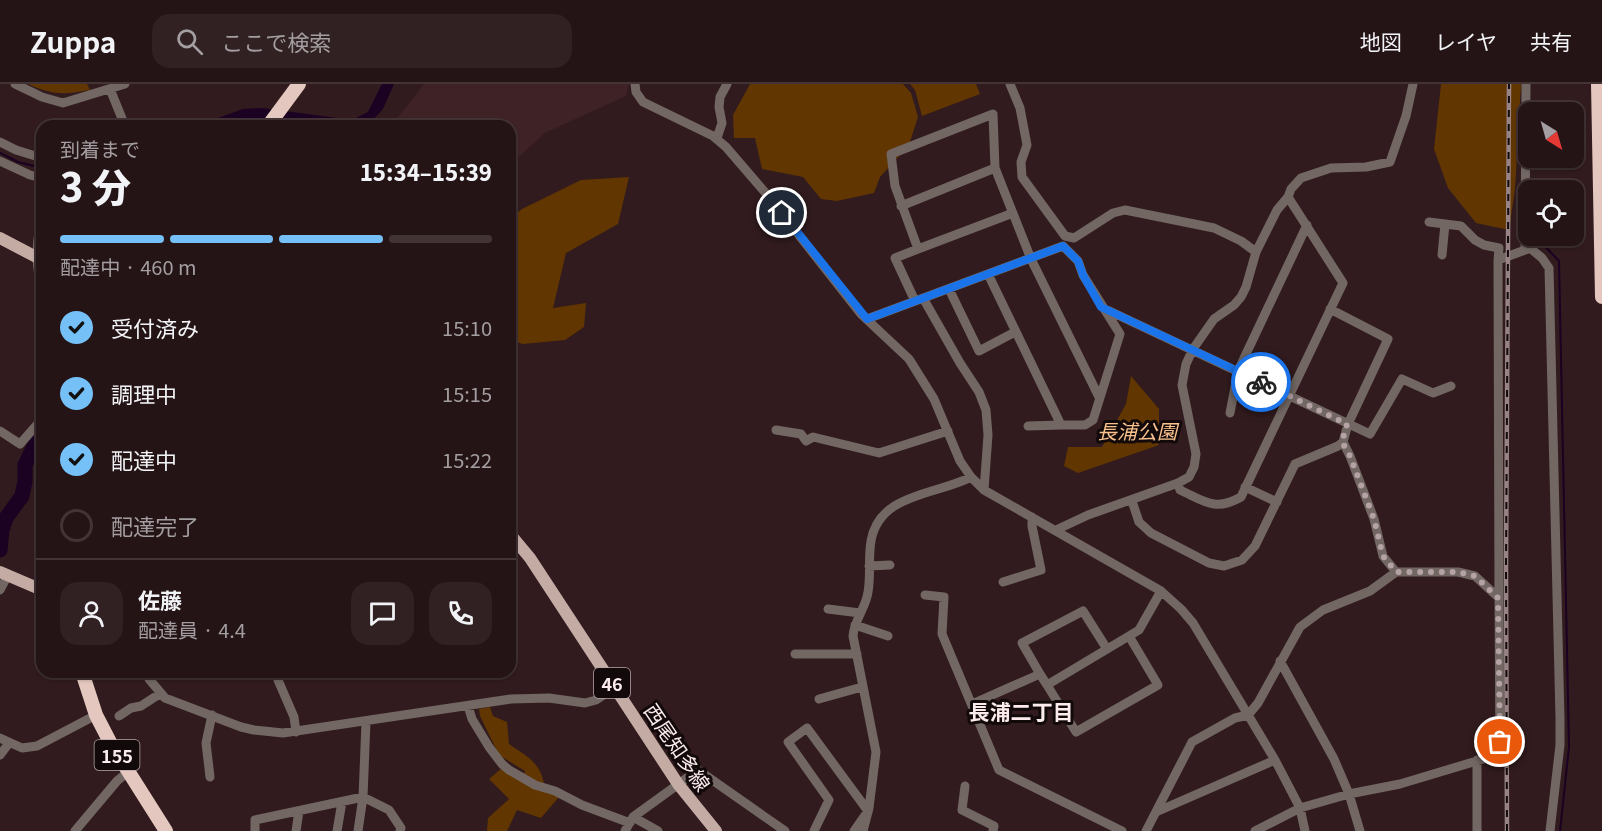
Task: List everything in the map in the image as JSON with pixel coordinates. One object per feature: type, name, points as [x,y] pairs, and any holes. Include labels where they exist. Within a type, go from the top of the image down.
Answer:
[{"type":"highway","points":[[272,120],[299,84]]},
{"type":"highway","points":[[1599,84],[1602,297]]},
{"type":"highway","name":"155","points":[[84,678],[96,715],[111,744],[166,831]]},
{"type":"main road","points":[[0,238],[36,257]]},
{"type":"main road","name":"西尾知多線","points":[[516,541],[530,558],[678,784],[716,831]]},
{"type":"main road","points":[[4,574],[36,587]]},
{"type":"street","points":[[15,84],[42,97],[63,103],[125,84]]},
{"type":"street","points":[[90,84],[95,94]]},
{"type":"street","points":[[635,84],[636,92],[643,102],[717,138],[769,197],[867,319],[909,359],[934,399],[960,461],[984,490],[1161,591],[1181,609],[1193,623],[1275,760],[1300,808],[1305,831]]},
{"type":"street","points":[[717,138],[722,123],[720,97],[727,84]]},
{"type":"street","points":[[1010,84],[1020,108],[1027,145],[1022,162],[1022,177],[1065,236],[1074,238],[1113,213],[1125,210],[1214,228],[1256,252]]},
{"type":"street","points":[[1056,530],[1088,515],[1132,501],[1189,477],[1194,467],[1196,454],[1182,385],[1186,364],[1193,349],[1214,319],[1241,297],[1256,252],[1277,210],[1301,178],[1331,168],[1366,167],[1390,162],[1406,116],[1413,84]]},
{"type":"street","points":[[1525,250],[1526,84]]},
{"type":"street","points":[[111,89],[123,120]]},
{"type":"street","points":[[918,249],[895,186],[891,154],[993,114],[995,168],[1031,259],[1099,398]]},
{"type":"street","points":[[0,142],[36,156]]},
{"type":"street","points":[[0,160],[36,177]]},
{"type":"street","points":[[901,206],[995,168]]},
{"type":"street","points":[[1178,483],[1180,490],[1213,505],[1228,504],[1241,497],[1256,461],[1290,396],[1343,283],[1288,197]]},
{"type":"street","points":[[984,490],[988,435],[986,410],[979,392],[895,258],[1013,213]]},
{"type":"street","points":[[1255,831],[1300,808],[1349,794],[1400,784],[1500,754],[1499,248],[1474,240],[1461,226],[1429,222]]},
{"type":"street","points":[[1442,255],[1445,224]]},
{"type":"street","points":[[1230,413],[1238,371],[1307,225]]},
{"type":"street","points":[[867,319],[1063,246],[1078,261],[1101,307],[1120,334],[1093,420],[1085,425],[1028,426]]},
{"type":"street","points":[[1498,260],[1530,248],[1549,268],[1560,718],[1560,745],[1550,831]]},
{"type":"street","points":[[988,274],[1061,425]]},
{"type":"street","points":[[949,289],[979,351],[1015,332]]},
{"type":"street","points":[[1101,307],[1370,434],[1402,379],[1432,393],[1451,386]]},
{"type":"street","points":[[1132,501],[1139,522],[1150,533],[1209,563],[1224,566],[1242,560],[1256,546],[1295,464],[1338,446],[1342,442],[1347,424],[1388,339],[1330,309]]},
{"type":"street","points":[[0,431],[20,444],[36,426]]},
{"type":"street","points":[[776,430],[801,434],[806,441],[813,437],[879,453],[948,431]]},
{"type":"street","points":[[1342,442],[1350,456],[1374,519],[1383,556],[1396,572]]},
{"type":"street","points":[[863,831],[876,752],[853,636],[868,593],[873,532],[882,516],[890,509],[911,498],[971,477]]},
{"type":"street","points":[[1245,487],[1277,501]]},
{"type":"street","points":[[1003,582],[1041,570],[1032,517]]},
{"type":"street","points":[[869,566],[890,565]]},
{"type":"street","points":[[1146,831],[1192,742],[1235,718],[1248,715],[1258,703],[1300,627],[1323,610],[1370,591],[1396,572],[1458,572],[1475,576],[1498,598]]},
{"type":"street","points":[[0,590],[4,574]]},
{"type":"street","points":[[1047,685],[1140,630],[1161,591]]},
{"type":"street","points":[[926,595],[944,597],[942,634],[999,770],[1122,831]]},
{"type":"street","points":[[828,609],[860,612]]},
{"type":"street","points":[[1107,649],[1083,611],[1022,643],[1076,732],[1158,685],[1129,636]]},
{"type":"street","points":[[855,625],[888,636]]},
{"type":"street","points":[[795,654],[857,654]]},
{"type":"street","points":[[1280,661],[1334,759],[1349,794],[1360,831]]},
{"type":"street","points":[[972,704],[1040,674]]},
{"type":"street","points":[[150,678],[165,698],[254,730],[283,733],[531,698],[562,699],[585,703],[596,700],[615,687]]},
{"type":"street","points":[[278,678],[294,717],[296,732]]},
{"type":"street","points":[[819,699],[862,687]]},
{"type":"street","points":[[119,716],[161,693]]},
{"type":"street","points":[[468,706],[472,719],[489,747],[509,770],[535,785],[555,791],[582,805],[629,824],[658,831]]},
{"type":"street","points":[[0,738],[22,748],[37,746],[96,715]]},
{"type":"street","points":[[210,777],[206,743],[212,716]]},
{"type":"street","points":[[358,831],[363,797],[366,722]]},
{"type":"street","points":[[814,831],[829,800],[788,742],[807,728],[868,811]]},
{"type":"street","points":[[0,755],[9,743]]},
{"type":"street","points":[[1156,812],[1275,760]]},
{"type":"street","points":[[1477,760],[1478,831]]},
{"type":"street","points":[[629,824],[698,770],[785,831]]},
{"type":"street","points":[[75,831],[117,781],[128,772]]},
{"type":"street","points":[[965,786],[962,810],[994,826],[993,831]]},
{"type":"street","points":[[255,831],[255,820],[363,797],[389,810],[401,830]]},
{"type":"street","points":[[337,831],[342,802]]},
{"type":"street","points":[[296,831],[299,811]]},
{"type":"street","points":[[854,831],[868,811]]},
{"type":"shaded area","points":[[382,84],[394,84],[383,109],[373,120],[352,120],[368,112]]},
{"type":"shaded area","points":[[424,84],[629,84],[626,96],[545,133],[516,160],[516,120],[396,120]]},
{"type":"shaded area","points":[[262,108],[352,120],[257,118],[213,120],[243,109]]},
{"type":"green space","points":[[28,84],[87,84],[90,90],[58,93]]},
{"type":"green space","points":[[750,84],[903,84],[911,93],[918,117],[909,145],[880,177],[874,193],[837,201],[821,199],[803,177],[762,169],[755,138],[734,138],[733,115]]},
{"type":"green space","points":[[910,84],[976,84],[980,94],[922,116],[915,90]]},
{"type":"green space","points":[[1441,84],[1521,84],[1520,102],[1518,102],[1515,189],[1509,230],[1476,223],[1448,188],[1434,149]]},
{"type":"green space","points":[[629,177],[618,224],[566,253],[553,308],[586,303],[584,327],[565,340],[523,344],[516,342],[516,214],[581,180]]},
{"type":"green space","name":"長浦公園","points":[[1131,376],[1159,409],[1159,445],[1078,473],[1064,466],[1068,447],[1102,447],[1126,404]]},
{"type":"green space","points":[[490,707],[493,716],[507,722],[509,744],[538,767],[545,790],[559,797],[541,818],[517,810],[507,831],[487,831],[488,818],[509,799],[489,779],[502,768],[522,779],[525,771],[499,755],[480,716],[479,709]]},
{"type":"waterway","points":[[0,153],[18,162],[36,166]]},
{"type":"waterway","points":[[1545,246],[1559,261],[1569,747],[1560,831]]},
{"type":"waterway","points":[[0,550],[6,518],[22,496],[25,465],[36,442]]},
{"type":"railway","points":[[1507,831],[1509,84]]},
{"type":"way so far","points":[[1261,382],[1347,424],[1342,442],[1350,456],[1374,519],[1383,556],[1396,572],[1458,572],[1475,576],[1498,598],[1500,742]]},
{"type":"district","name":"長浦二丁目","points":[[1021,711]]},
{"type":"route","points":[[782,213],[867,319],[1063,246],[1078,261],[1101,307],[1261,382]]}]
